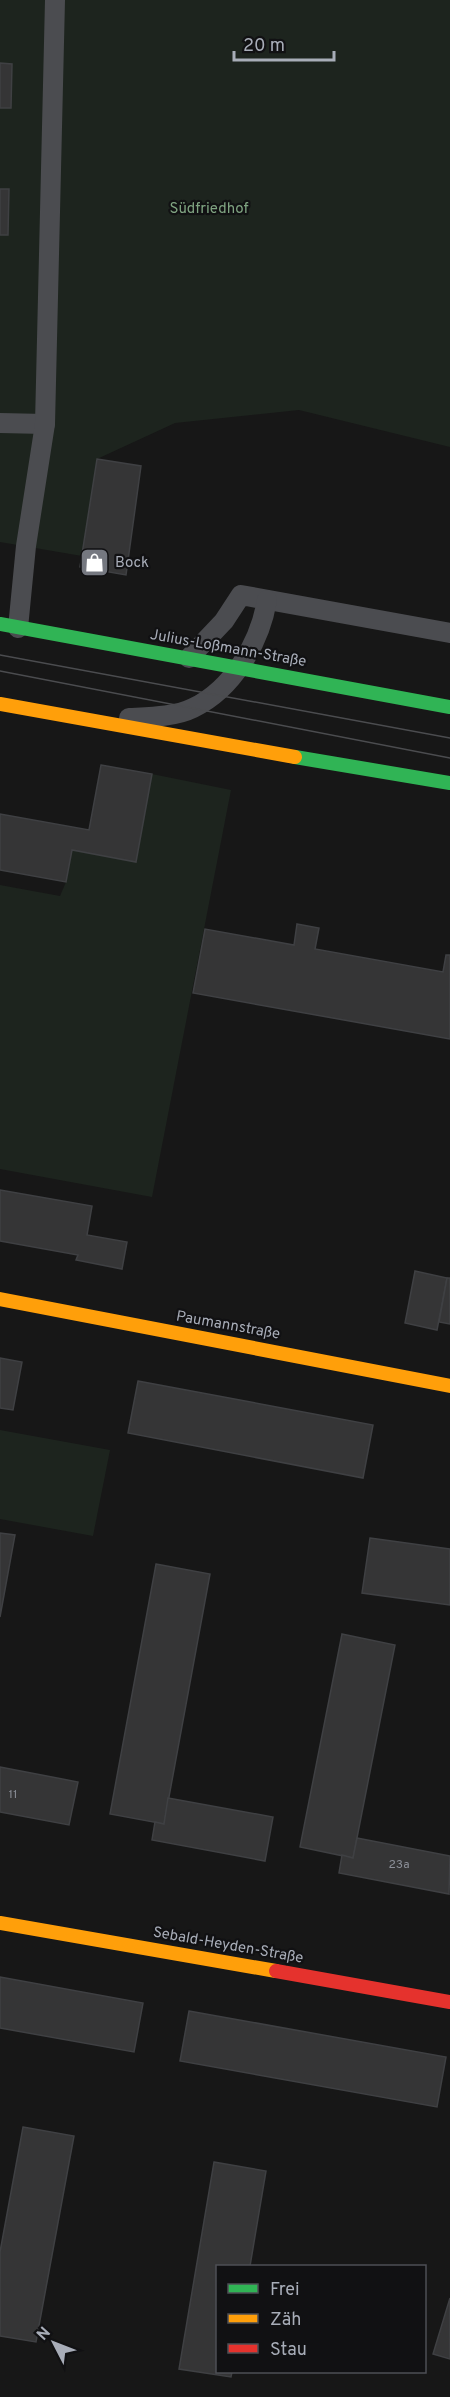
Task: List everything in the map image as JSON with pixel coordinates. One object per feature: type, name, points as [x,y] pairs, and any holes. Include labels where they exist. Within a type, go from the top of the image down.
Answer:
[{"type":"street","name":"Julius-Loßmann-Straße","points":[[9,626],[450,707]]},
{"type":"street","points":[[0,704],[450,783]]},
{"type":"street","name":"Paumannstraße","points":[[0,1299],[450,1386]]},
{"type":"street","name":"Sebald-Heyden-Straße","points":[[0,1923],[450,2002]]},
{"type":"lane","points":[[9,626],[26,546],[45,424],[55,0]]},
{"type":"lane","points":[[0,423],[45,424]]},
{"type":"lane","points":[[189,658],[224,621],[241,595],[450,633]]},
{"type":"lane","points":[[93,721],[159,716],[193,708],[240,668],[255,644],[263,625],[267,600]]},
{"type":"green space","name":"Südfriedhof","points":[[0,0],[450,0],[450,447],[299,410],[175,423],[97,459],[82,556],[0,542]]},
{"type":"green space","points":[[152,774],[231,790],[152,1197],[0,1169],[0,885],[60,896],[66,882],[72,850],[136,862]]},
{"type":"green space","points":[[0,1430],[110,1450],[93,1536],[0,1519]]},
{"type":"building","points":[[0,63],[12,64],[11,108],[0,108]]},
{"type":"building","points":[[0,189],[9,189],[8,235],[0,235]]},
{"type":"building","points":[[97,459],[141,466],[126,575],[80,567]]},
{"type":"building","points":[[101,765],[152,774],[136,862],[72,850],[66,882],[0,870],[0,814],[89,830]]},
{"type":"building","points":[[297,924],[319,928],[315,949],[443,972],[446,955],[450,955],[450,1039],[193,993],[205,929],[294,945]]},
{"type":"building","points":[[0,1190],[92,1206],[87,1235],[127,1242],[122,1269],[76,1260],[78,1255],[0,1241]]},
{"type":"building","points":[[415,1271],[447,1278],[437,1330],[405,1323]]},
{"type":"building","points":[[447,1278],[450,1278],[450,1324],[439,1322]]},
{"type":"building","points":[[0,1358],[22,1362],[13,1410],[0,1408]]},
{"type":"building","points":[[138,1381],[373,1425],[363,1478],[128,1433]]},
{"type":"building","points":[[0,1533],[15,1535],[0,1617]]},
{"type":"building","points":[[370,1538],[450,1549],[450,1605],[362,1593]]},
{"type":"building","points":[[156,1564],[210,1574],[164,1824],[110,1814]]},
{"type":"building","points":[[342,1634],[395,1645],[353,1858],[300,1847]]},
{"type":"building","points":[[0,1767],[78,1782],[69,1825],[0,1812]]},
{"type":"building","points":[[168,1798],[273,1817],[265,1861],[152,1840],[155,1822],[164,1824]]},
{"type":"building","points":[[357,1838],[450,1856],[449,1894],[339,1873],[342,1855],[353,1858]]},
{"type":"building","points":[[0,1977],[143,2003],[134,2052],[0,2028]]},
{"type":"building","points":[[189,2011],[446,2057],[437,2107],[180,2061]]},
{"type":"building","points":[[23,2127],[74,2136],[36,2342],[0,2336],[0,2252]]},
{"type":"building","points":[[214,2162],[266,2171],[250,2265],[216,2265],[216,2373],[232,2373],[231,2377],[179,2369]]},
{"type":"building","points":[[450,2298],[450,2359],[433,2354]]},
{"type":"tram line","points":[[0,655],[450,738]]},
{"type":"tram line","points":[[0,671],[450,758]]},
{"type":"traffic: fast","points":[[0,624],[450,707]]},
{"type":"traffic: fast","points":[[295,757],[450,783]]},
{"type":"traffic: slow","points":[[0,704],[295,757]]},
{"type":"traffic: slow","points":[[0,1299],[450,1386]]},
{"type":"traffic: slow","points":[[0,1923],[276,1971]]},
{"type":"traffic: jam","points":[[276,1971],[450,2002]]},
{"type":"place","name":"Bock","points":[[94,563]]}]
